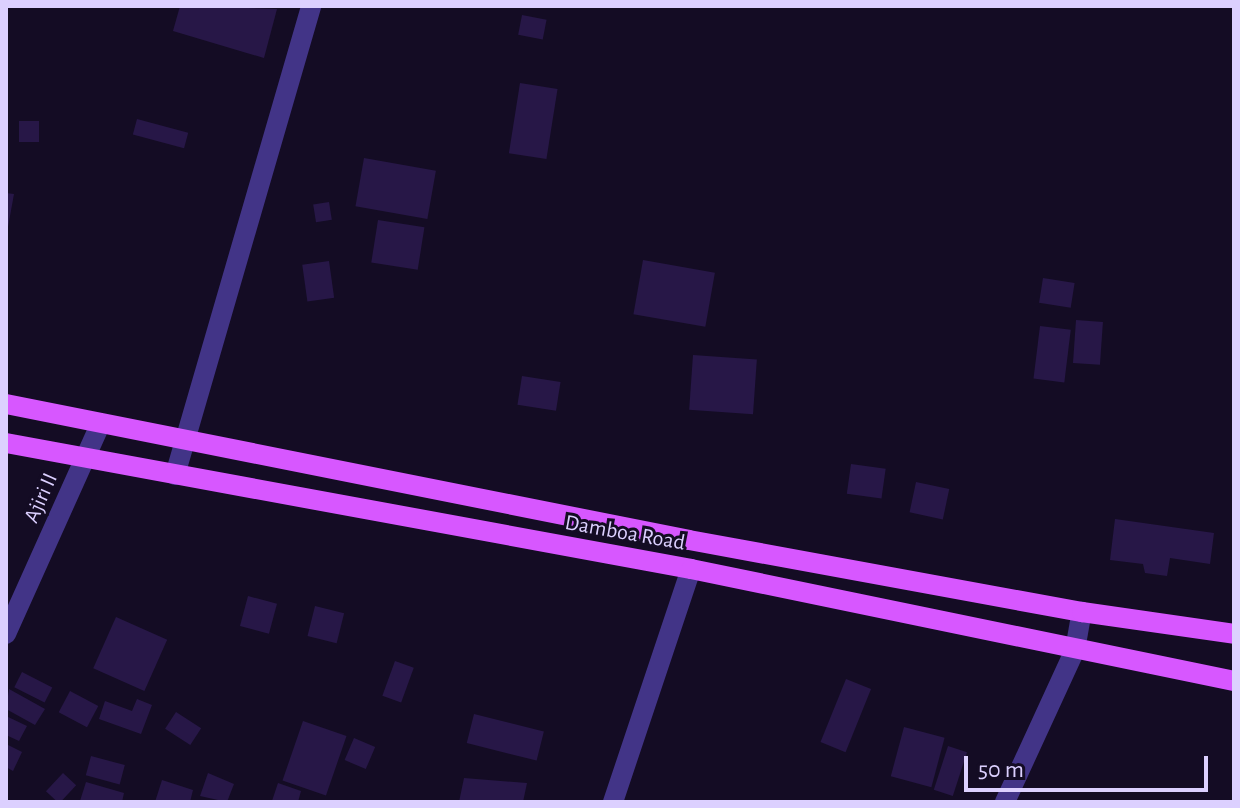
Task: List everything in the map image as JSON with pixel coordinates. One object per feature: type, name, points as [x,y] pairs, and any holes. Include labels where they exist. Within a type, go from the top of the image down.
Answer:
[{"type":"main road","name":"Damboa Road","points":[[6,404],[180,442],[1082,612],[1234,634]]},
{"type":"main road","name":"Damboa Road","points":[[6,443],[84,460],[691,569],[1234,681]]},
{"type":"street","points":[[175,475],[180,442],[311,6]]},
{"type":"street","name":"Ajiri II","points":[[6,634],[100,425]]},
{"type":"street","points":[[613,802],[691,569]]},
{"type":"street","points":[[1005,802],[1075,650],[1082,612]]},
{"type":"building","points":[[180,6],[277,9],[264,58],[173,31]]},
{"type":"building","points":[[522,15],[547,20],[543,39],[518,35]]},
{"type":"building","points":[[520,83],[558,89],[546,159],[509,153]]},
{"type":"building","points":[[137,119],[188,133],[184,148],[133,134]]},
{"type":"building","points":[[19,121],[39,121],[39,142],[19,142]]},
{"type":"building","points":[[364,158],[436,171],[427,219],[355,206]]},
{"type":"building","points":[[6,193],[14,194],[8,227],[6,227]]},
{"type":"building","points":[[329,202],[332,220],[316,222],[313,205]]},
{"type":"building","points":[[378,220],[424,227],[418,270],[371,262]]},
{"type":"building","points":[[643,260],[715,273],[705,327],[633,314]]},
{"type":"building","points":[[329,261],[334,298],[307,301],[302,265]]},
{"type":"building","points":[[1043,278],[1075,283],[1071,308],[1039,303]]},
{"type":"building","points":[[1076,320],[1103,322],[1100,365],[1073,363]]},
{"type":"building","points":[[1040,326],[1071,330],[1064,382],[1034,379]]},
{"type":"building","points":[[693,355],[757,359],[753,414],[689,410]]},
{"type":"building","points":[[522,376],[561,382],[556,411],[517,405]]},
{"type":"building","points":[[851,464],[886,469],[881,499],[847,494]]},
{"type":"building","points":[[916,482],[949,489],[943,519],[910,512]]},
{"type":"building","points":[[1115,519],[1214,533],[1210,564],[1170,558],[1167,576],[1145,573],[1143,564],[1110,560]]},
{"type":"building","points":[[248,596],[277,604],[269,634],[240,626]]},
{"type":"building","points":[[315,606],[344,613],[337,643],[308,636]]},
{"type":"building","points":[[116,617],[167,640],[144,691],[93,668]]},
{"type":"building","points":[[395,661],[414,668],[401,703],[382,696]]},
{"type":"building","points":[[22,672],[52,687],[45,703],[14,687]]},
{"type":"building","points":[[846,679],[871,689],[846,752],[821,742]]},
{"type":"building","points":[[9,689],[45,709],[35,725],[6,709]]},
{"type":"building","points":[[70,691],[98,706],[87,727],[59,712]]},
{"type":"building","points":[[137,699],[152,705],[141,734],[99,719],[105,701],[132,711]]},
{"type":"building","points":[[176,712],[201,728],[190,745],[165,729]]},
{"type":"building","points":[[474,714],[544,731],[537,761],[467,743]]},
{"type":"building","points":[[6,716],[27,726],[19,741],[6,735]]},
{"type":"building","points":[[303,721],[346,736],[326,796],[282,781]]},
{"type":"building","points":[[904,727],[945,738],[931,787],[891,776]]},
{"type":"building","points":[[354,738],[375,747],[366,769],[345,760]]},
{"type":"building","points":[[6,744],[22,752],[13,771],[6,767]]},
{"type":"building","points":[[948,746],[967,752],[953,796],[934,790]]},
{"type":"building","points":[[91,756],[125,765],[120,784],[86,775]]},
{"type":"building","points":[[63,773],[76,785],[61,802],[46,791]]},
{"type":"building","points":[[208,773],[234,784],[227,802],[200,796]]},
{"type":"building","points":[[464,778],[527,783],[523,802],[459,802]]},
{"type":"building","points":[[162,780],[193,790],[190,802],[155,802]]},
{"type":"building","points":[[86,782],[124,793],[122,802],[80,801]]},
{"type":"building","points":[[278,783],[301,791],[298,802],[272,801]]}]
